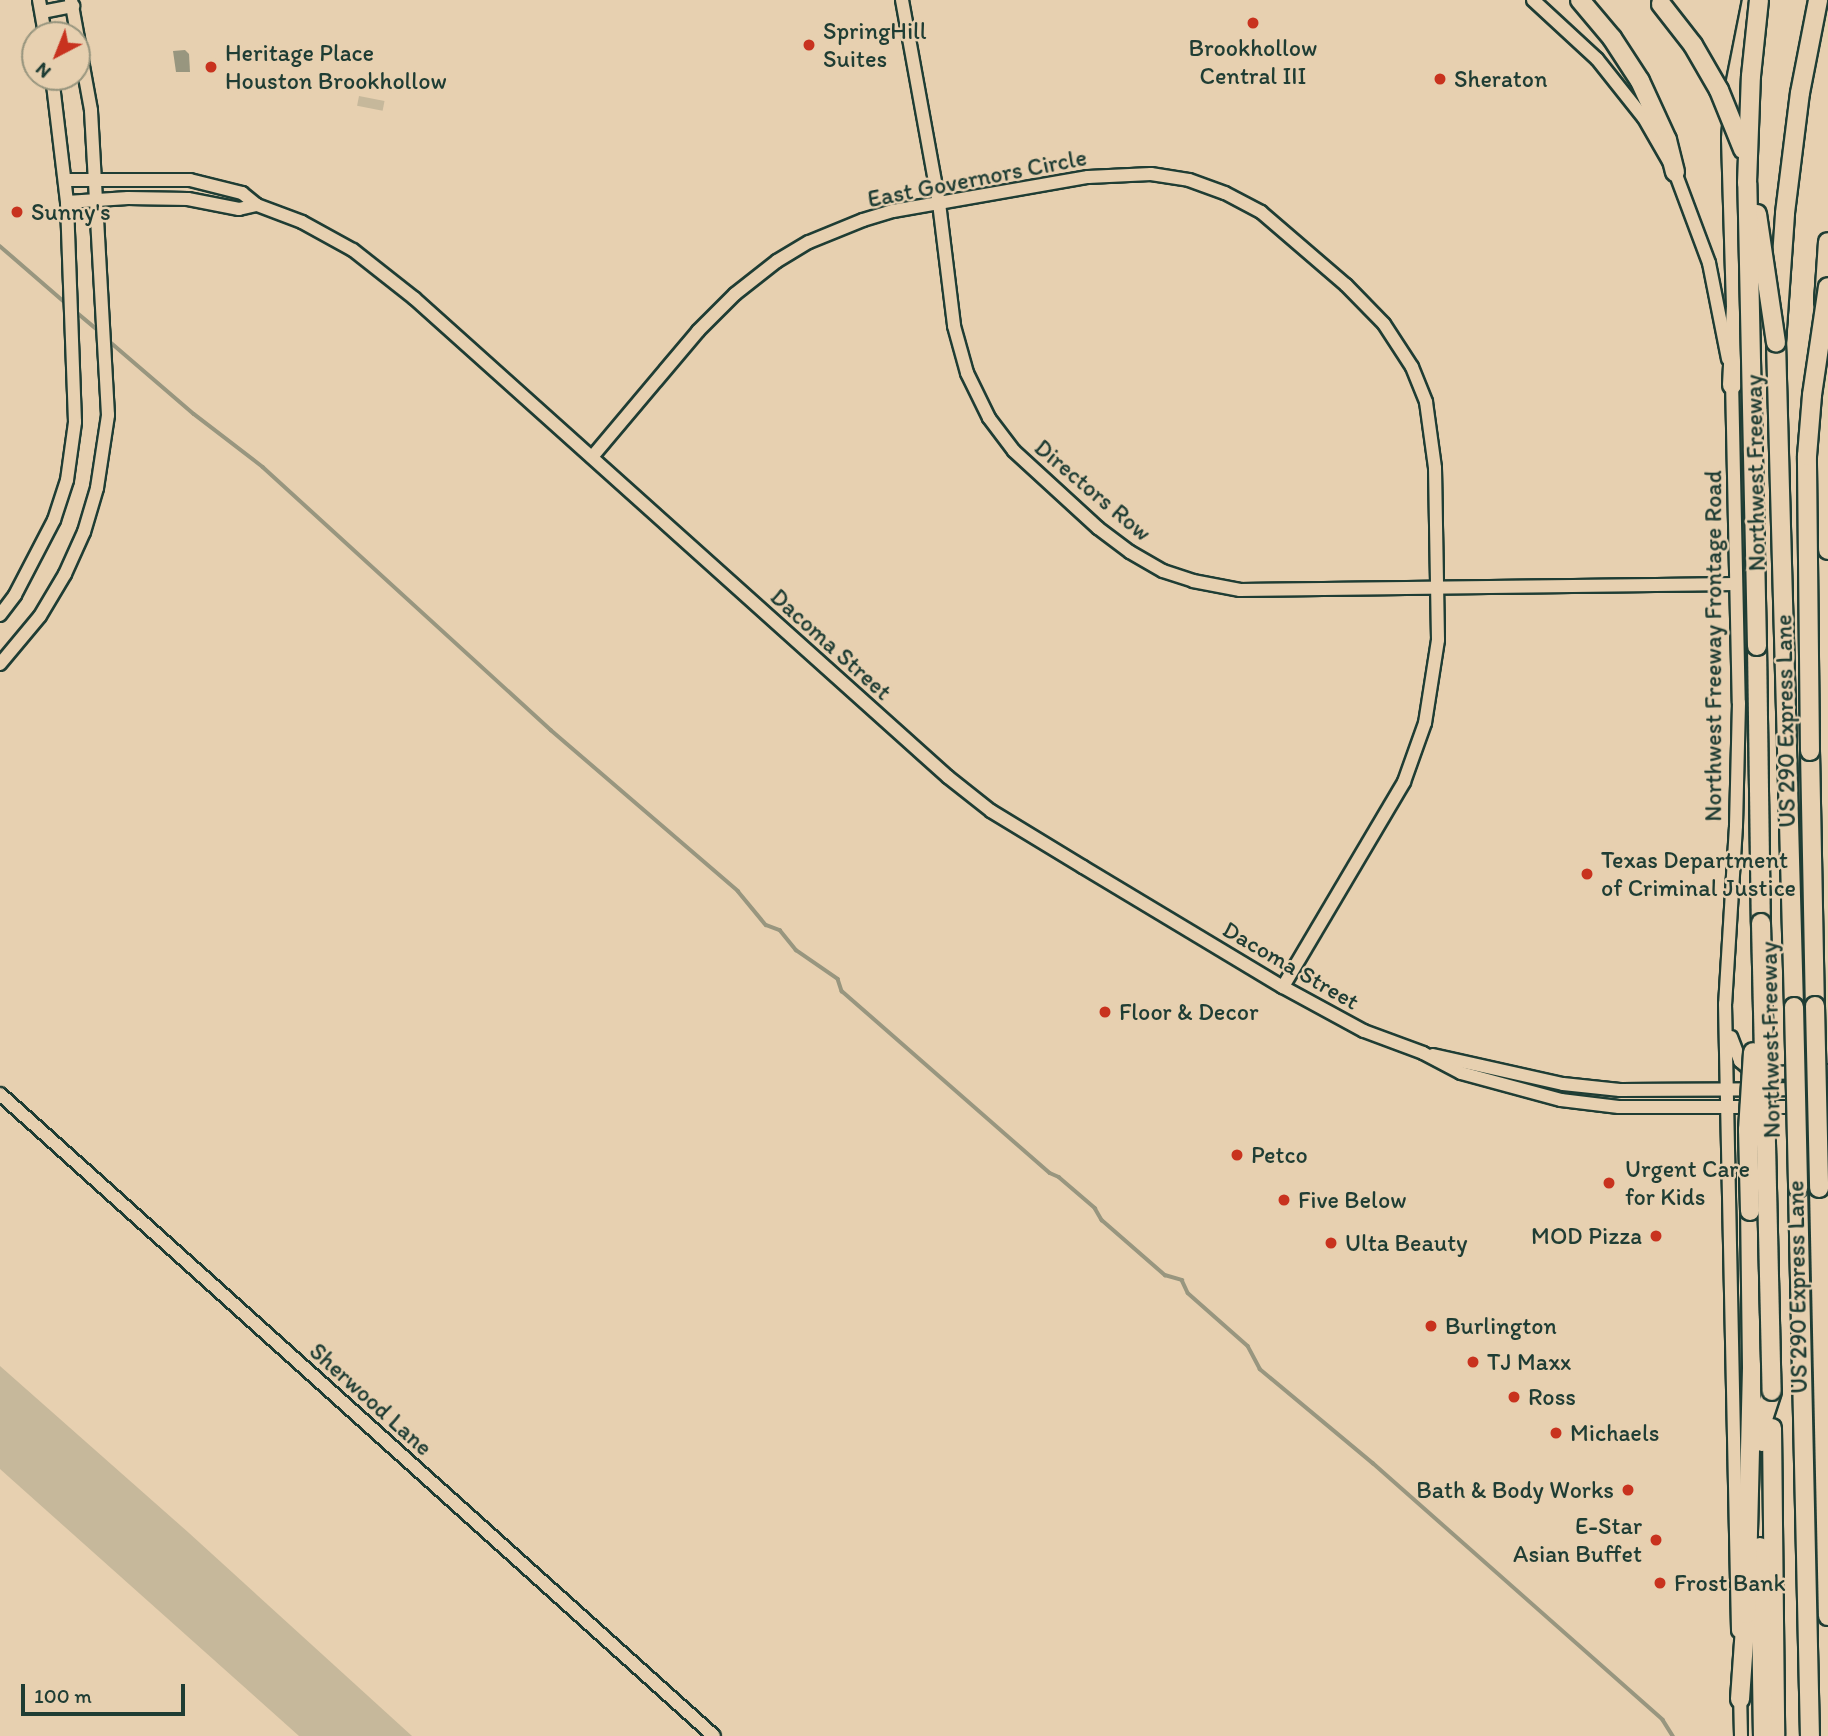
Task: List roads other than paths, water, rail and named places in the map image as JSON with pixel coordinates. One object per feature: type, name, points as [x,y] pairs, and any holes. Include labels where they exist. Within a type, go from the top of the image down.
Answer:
[{"type":"highway","points":[[1658,0],[1693,45],[1719,90],[1741,139],[1754,190],[1776,343]]},
{"type":"highway","points":[[1732,385],[1737,307],[1731,139],[1735,86],[1752,0]]},
{"type":"highway","points":[[1759,0],[1751,76],[1747,183],[1772,1391],[1775,1736]]},
{"type":"highway","points":[[1776,343],[1787,199],[1800,93],[1818,0]]},
{"type":"highway","points":[[1582,2],[1612,38],[1640,80],[1667,140],[1675,172]]},
{"type":"highway","points":[[1828,242],[1823,326],[1828,550]]},
{"type":"highway","name":"US 290 Express Lane","points":[[1828,287],[1812,395],[1805,517],[1828,1616]]},
{"type":"highway","name":"Northwest Freeway","points":[[1776,343],[1810,1736]]},
{"type":"highway","points":[[1740,1699],[1746,1614],[1752,1394],[1748,1130],[1761,923]]},
{"type":"highway","points":[[1763,1736],[1760,1569],[1763,1419],[1772,1391]]},
{"type":"main road","name":"Directors Row","points":[[902,0],[939,203],[954,326],[967,373],[989,418],[1014,451],[1098,528],[1130,552],[1163,571],[1194,581],[1240,590],[1736,584]]},
{"type":"main road","name":"Northwest Freeway Frontage Road","points":[[1533,0],[1597,58],[1644,118],[1675,172],[1709,263],[1732,385],[1737,783],[1725,1021],[1731,1391],[1741,1736]]},
{"type":"main road","points":[[0,664],[40,616],[65,574],[84,532],[103,458],[108,415],[104,310],[90,110],[72,3],[40,6]]},
{"type":"main road","points":[[0,615],[15,596],[42,545],[67,480],[75,422],[73,338],[68,281],[68,202],[54,91]]},
{"type":"main road","name":"East Governors Circle","points":[[592,457],[698,331],[735,293],[776,261],[809,242],[863,220],[939,203],[1088,177],[1151,174],[1189,180],[1225,193],[1261,212],[1346,285],[1384,324],[1412,367],[1426,402],[1435,468],[1438,640],[1425,723],[1404,782],[1283,987]]},
{"type":"main road","name":"Dacoma Street","points":[[65,180],[190,180],[242,193],[257,205],[319,230],[381,270],[948,777],[984,806],[1283,987],[1364,1031],[1423,1053],[1461,1073],[1561,1100],[1619,1107],[1828,1107]]},
{"type":"main road","name":"Dacoma Street","points":[[68,202],[188,199],[239,209],[257,205]]},
{"type":"main road","points":[[1725,1021],[1740,1061],[1748,1068],[1773,1073],[1828,1071]]},
{"type":"main road","name":"Dacoma Street","points":[[1423,1053],[1466,1060],[1563,1084],[1620,1090],[1728,1092],[1828,1088]]},
{"type":"main road","points":[[1561,1100],[1563,1084]]},
{"type":"main road","name":"Sherwood Lane","points":[[0,1094],[715,1736]]},
{"type":"waterway","points":[[0,246],[68,305]]},
{"type":"waterway","points":[[74,310],[100,332]]},
{"type":"waterway","points":[[108,340],[194,414],[263,467],[551,730],[738,891],[766,925],[780,930],[796,950],[838,979],[842,991],[1050,1173],[1059,1177],[1095,1208],[1102,1220],[1165,1275],[1182,1280],[1188,1293],[1248,1346],[1260,1369],[1373,1463],[1663,1720],[1673,1736]]},
{"type":"place","name":"Brookhollow Central III","points":[[1253,23]]},
{"type":"place","name":"SpringHill Suites","points":[[809,45]]},
{"type":"place","name":"Heritage Place Houston Brookhollow","points":[[211,67]]},
{"type":"place","name":"Sheraton","points":[[1440,79]]},
{"type":"place","name":"Sunny's","points":[[17,212]]},
{"type":"place","name":"Texas Department of Criminal Justice","points":[[1587,874]]},
{"type":"place","name":"Floor & Decor","points":[[1105,1012]]},
{"type":"place","name":"Petco","points":[[1237,1155]]},
{"type":"place","name":"Urgent Care for Kids","points":[[1609,1183]]},
{"type":"place","name":"Five Below","points":[[1284,1200]]},
{"type":"place","name":"MOD Pizza","points":[[1656,1236]]},
{"type":"place","name":"Ulta Beauty","points":[[1331,1243]]},
{"type":"place","name":"Burlington","points":[[1431,1326]]},
{"type":"place","name":"TJ Maxx","points":[[1473,1362]]},
{"type":"place","name":"Ross","points":[[1514,1397]]},
{"type":"place","name":"Michaels","points":[[1556,1433]]},
{"type":"place","name":"Bath & Body Works","points":[[1628,1490]]},
{"type":"place","name":"E-Star Asian Buffet","points":[[1656,1540]]},
{"type":"place","name":"Frost Bank","points":[[1660,1583]]}]
